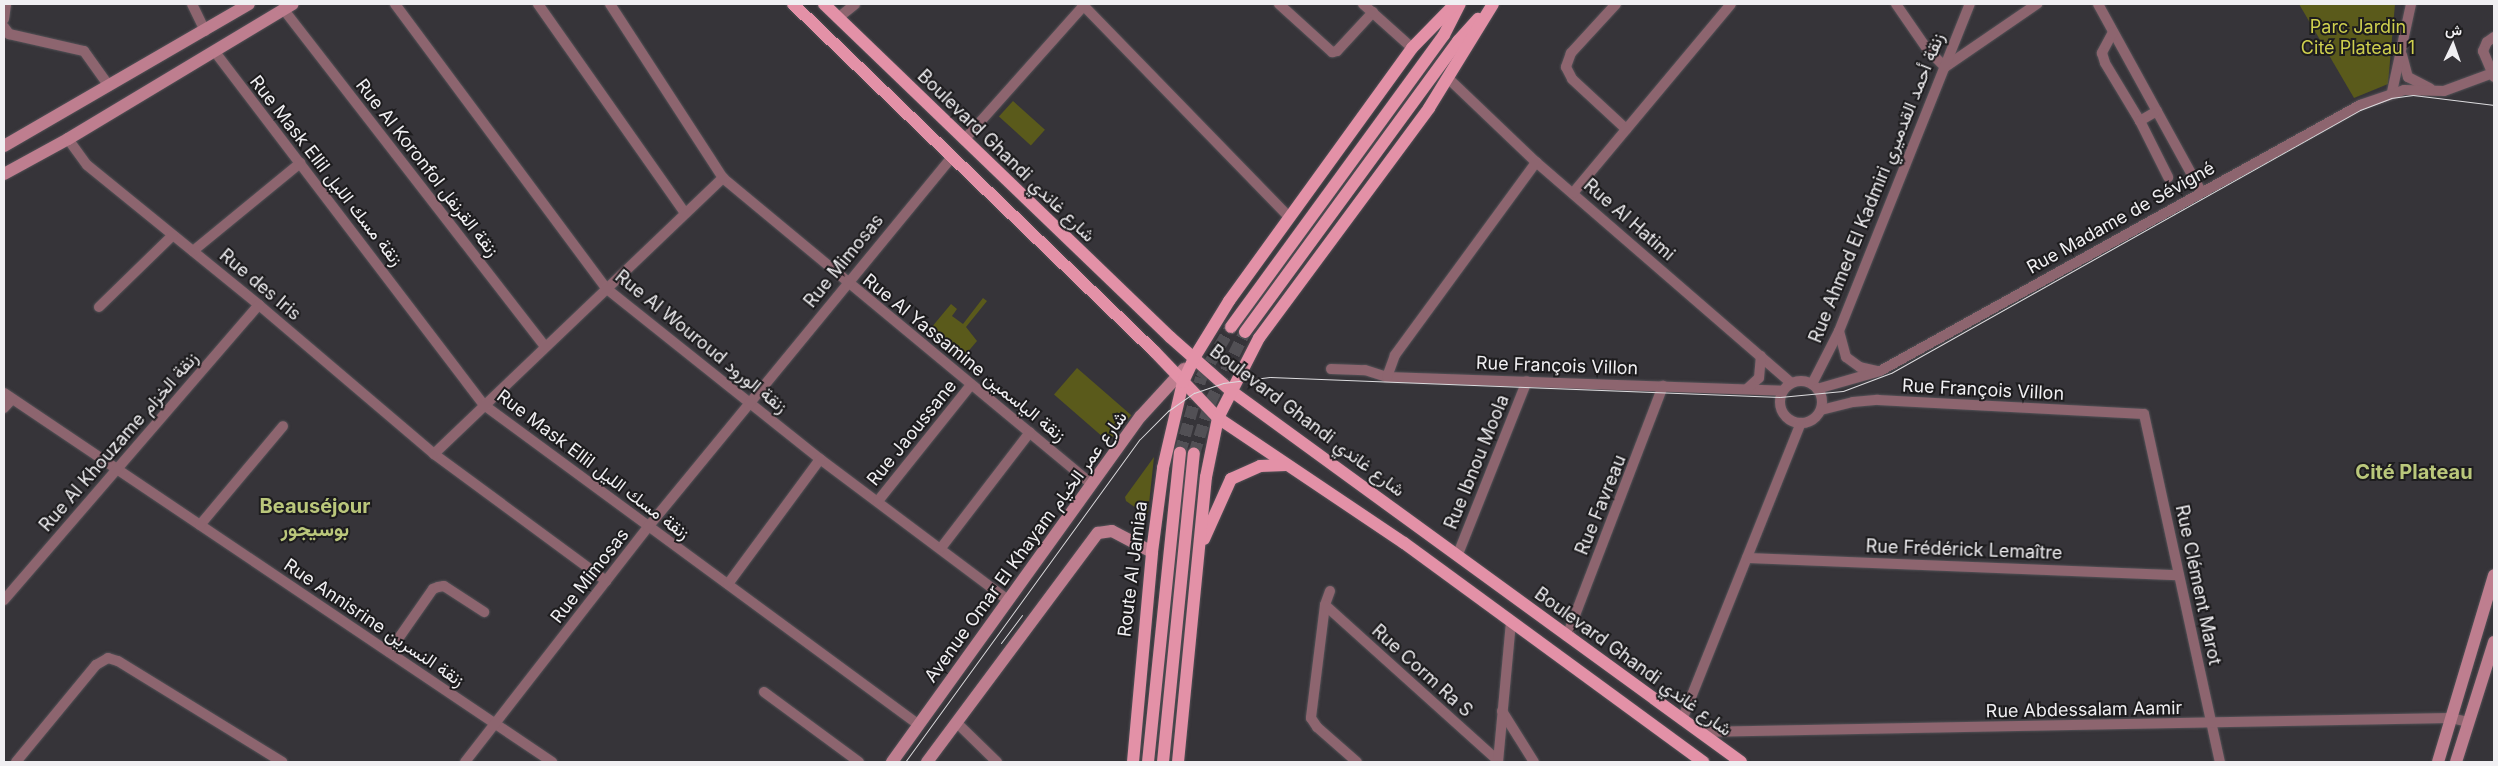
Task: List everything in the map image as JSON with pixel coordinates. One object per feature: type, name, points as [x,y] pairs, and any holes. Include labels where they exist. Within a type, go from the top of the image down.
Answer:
[{"type":"main road","points":[[4,146],[205,32],[249,4]]},
{"type":"main road","points":[[793,4],[1181,379],[1218,418],[1288,466],[1354,507],[1703,762]]},
{"type":"main road","name":"Boulevard Ghandi شارع غاندي","points":[[824,4],[964,140],[1230,390],[1458,554],[1567,636],[1741,762]]},
{"type":"main road","name":"Route Al Jamiaa","points":[[1133,762],[1152,552],[1168,437],[1181,379],[1229,301],[1412,48],[1455,4]]},
{"type":"main road","points":[[1231,327],[1444,35],[1460,4]]},
{"type":"main road","points":[[1178,762],[1198,553],[1208,468],[1218,418],[1230,390],[1259,338],[1449,79],[1493,4]]},
{"type":"main road","points":[[1245,332],[1458,41],[1493,4]]},
{"type":"main road","points":[[4,174],[68,139],[288,7]]},
{"type":"main road","name":"Avenue Omar El Khayam شارع عمر الخيام","points":[[892,762],[1141,416],[1181,379]]},
{"type":"main road","points":[[1148,762],[1180,453]]},
{"type":"main road","points":[[1162,762],[1194,454]]},
{"type":"main road","points":[[1198,553],[1231,479],[1260,466],[1288,466]]},
{"type":"main road","points":[[927,762],[1098,534],[1112,531],[1152,552]]},
{"type":"main road","points":[[2438,762],[2494,575]]},
{"type":"main road","points":[[2456,762],[2494,642]]},
{"type":"street","points":[[4,19],[6,4]]},
{"type":"street","name":"Rue Al Wouroud زنقة الورود","points":[[395,4],[606,289],[820,459],[1008,600]]},
{"type":"street","points":[[538,4],[685,214]]},
{"type":"street","name":"Rue Al Yassamine زنقة الياسمين","points":[[610,4],[724,178],[846,282],[1091,484]]},
{"type":"street","points":[[838,18],[855,4]]},
{"type":"street","points":[[964,140],[1083,4],[1290,218]]},
{"type":"street","points":[[1279,4],[1332,52],[1337,51],[1373,12]]},
{"type":"street","points":[[1363,4],[1412,48]]},
{"type":"street","points":[[1616,4],[1571,53],[1566,67],[1572,80],[1626,129]]},
{"type":"street","points":[[1573,193],[1731,4]]},
{"type":"street","points":[[1896,4],[1927,49],[1945,67],[2038,4]]},
{"type":"street","name":"Rue Ahmed El Kadmiri زنقة أحمد القدميري","points":[[1815,386],[1839,331],[1970,4]]},
{"type":"street","points":[[2098,4],[2201,191]]},
{"type":"street","points":[[2392,92],[2402,54],[2411,4]]},
{"type":"street","points":[[196,5],[205,32]]},
{"type":"street","name":"Rue Al Koronfol زنقة القرنفل","points":[[288,7],[545,348]]},
{"type":"street","points":[[4,27],[9,34],[84,51],[109,86]]},
{"type":"street","points":[[2113,32],[2102,53],[2105,63],[2140,121],[2168,177]]},
{"type":"street","points":[[2494,37],[2487,42],[2483,51],[2494,75]]},
{"type":"street","name":"Rue Mask Ellil زنقة مسك الليل","points":[[215,52],[484,405],[920,725]]},
{"type":"street","points":[[2402,54],[2408,77],[2433,89]]},
{"type":"street","name":"Rue Madame de Sévigné","points":[[1815,386],[1880,371],[2201,191],[2354,108],[2392,92],[2433,89],[2444,91],[2494,75]]},
{"type":"street","name":"Rue Al Hatimi","points":[[1449,79],[1536,162],[1791,383]]},
{"type":"street","points":[[2140,121],[2157,111]]},
{"type":"street","name":"Rue des Iris","points":[[68,139],[87,165],[259,305],[434,454],[606,581]]},
{"type":"street","name":"Rue Mimosas","points":[[465,762],[648,527],[750,404],[846,282],[952,157]]},
{"type":"street","points":[[1387,376],[1395,355],[1536,162]]},
{"type":"street","points":[[193,251],[300,163]]},
{"type":"street","points":[[434,454],[724,178]]},
{"type":"street","points":[[99,306],[173,235]]},
{"type":"street","name":"Rue Al Khouzame زنقة الخزام","points":[[4,600],[259,305]]},
{"type":"street","points":[[1839,331],[1846,357],[1866,369],[1880,371]]},
{"type":"street","points":[[1746,389],[1759,378],[1761,356]]},
{"type":"street","name":"Rue François Villon","points":[[1331,369],[1365,370],[1387,376],[1783,391]]},
{"type":"street","name":"Rue Ibnou Moola","points":[[1458,554],[1527,381]]},
{"type":"street","points":[[1791,383],[1815,386],[1822,401],[1820,410],[1813,419],[1801,423],[1791,420],[1783,413],[1780,404],[1783,391],[1791,383]]},
{"type":"street","name":"Rue Jaoussane","points":[[878,501],[971,385]]},
{"type":"street","name":"Rue Favreau","points":[[1567,636],[1663,386]]},
{"type":"street","points":[[4,408],[8,396]]},
{"type":"street","name":"Rue Annisrine زنقة النسرين","points":[[8,396],[552,762]]},
{"type":"street","name":"Rue François Villon","points":[[1820,410],[1878,400],[2144,414]]},
{"type":"street","name":"Rue Clément Marot","points":[[2144,414],[2220,762]]},
{"type":"street","points":[[1682,720],[1801,423]]},
{"type":"street","points":[[200,525],[283,426]]},
{"type":"street","points":[[941,548],[1030,432]]},
{"type":"street","points":[[728,584],[820,459]]},
{"type":"street","name":"Rue Frédérick Lemaître","points":[[1747,558],[2179,575]]},
{"type":"street","points":[[389,652],[433,589],[444,586],[484,612]]},
{"type":"street","points":[[1330,591],[1325,606],[1311,718],[1317,727],[1356,762]]},
{"type":"street","name":"Rue Corm Ra S","points":[[1325,606],[1498,762]]},
{"type":"street","points":[[1498,762],[1511,621]]},
{"type":"street","points":[[16,762],[96,665],[108,658],[118,661],[282,762]]},
{"type":"street","points":[[764,692],[859,762]]},
{"type":"street","points":[[1502,711],[1534,762]]},
{"type":"street","name":"Rue Abdessalam Aamir","points":[[1700,732],[2212,725],[2451,718],[2469,722]]},
{"type":"street","points":[[957,723],[997,762]]},
{"type":"green space","name":"Parc Jardin Cité Plateau 1","points":[[2299,4],[2395,4],[2388,84],[2354,98]]},
{"type":"green space","points":[[1013,101],[1045,130],[1031,145],[999,117]]},
{"type":"green space","points":[[983,298],[987,301],[966,327],[977,341],[960,361],[926,334],[951,304],[957,309],[952,316],[963,324]]},
{"type":"green space","points":[[1077,368],[1131,415],[1108,442],[1054,394]]},
{"type":"green space","points":[[1154,457],[1148,513],[1146,515],[1126,501],[1125,497]]},
{"type":"tunnel","points":[[1180,453],[1201,378],[1231,327]]},
{"type":"tunnel","points":[[1194,454],[1210,403],[1245,332]]},
{"type":"tram line","points":[[905,762],[1140,439],[1168,411],[1194,393],[1223,383],[1270,377],[1780,397],[1843,391],[1891,373],[2360,110],[2391,98],[2413,95],[2494,105]]},
{"type":"tram line","points":[[1001,643],[1022,615]]},
{"type":"district","name":"Cité Plateau","points":[[2414,472]]},
{"type":"district","name":"Beauséjour بوسيجور","points":[[315,518]]}]
